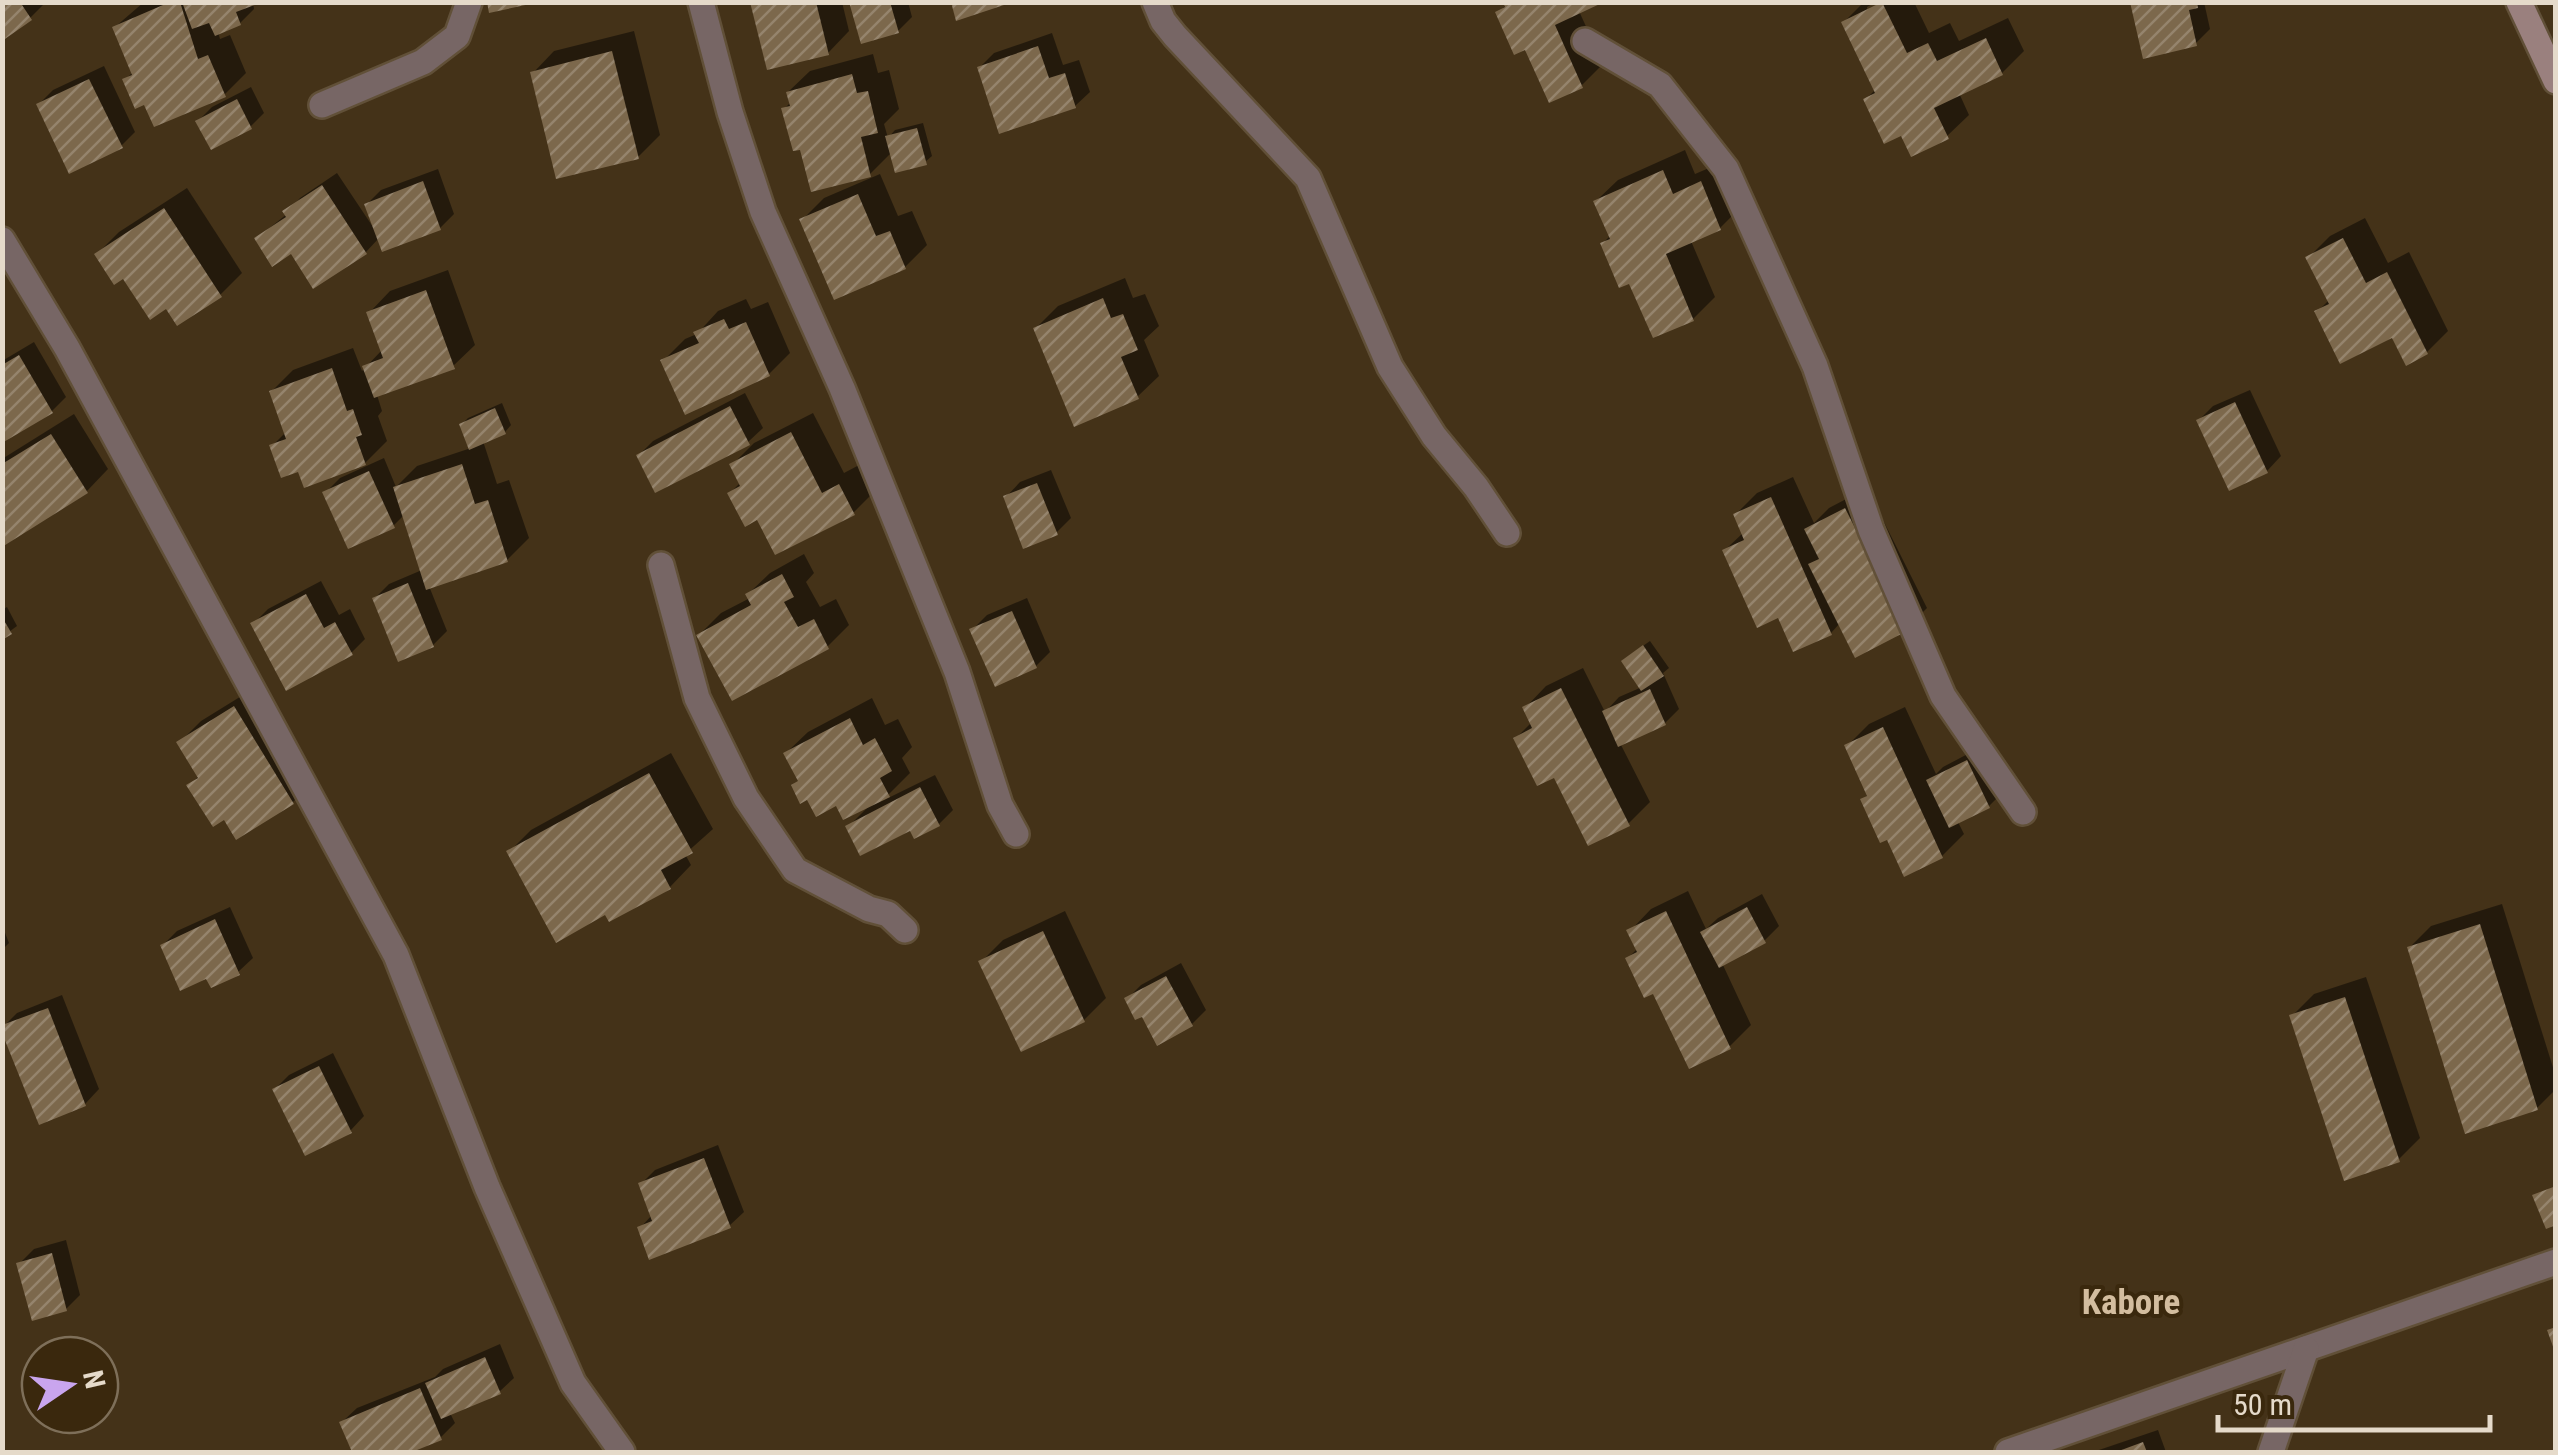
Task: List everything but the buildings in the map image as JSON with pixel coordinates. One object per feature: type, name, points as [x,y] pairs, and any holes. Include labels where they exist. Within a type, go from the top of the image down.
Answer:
[{"type":"main road","points":[[2520,2],[2556,81]]},
{"type":"street","points":[[322,105],[423,62],[458,36],[469,2]]},
{"type":"street","points":[[701,2],[762,212],[849,406],[957,672],[1000,806],[1016,834]]},
{"type":"street","points":[[1155,2],[1175,36],[1308,178],[1390,368],[1434,436],[1507,533]]},
{"type":"street","points":[[1584,41],[1660,84],[1726,170],[1816,366],[1871,530],[1943,696],[2024,812]]},
{"type":"street","points":[[2,240],[67,348],[396,955],[487,1187],[573,1384],[622,1452]]},
{"type":"street","points":[[662,565],[697,698],[746,798],[795,870],[870,909],[888,914],[906,930]]},
{"type":"street","points":[[2008,1452],[2556,1262]]},
{"type":"street","points":[[2272,1451],[2306,1348]]},
{"type":"district","name":"Kabore","points":[[2131,1302]]}]
